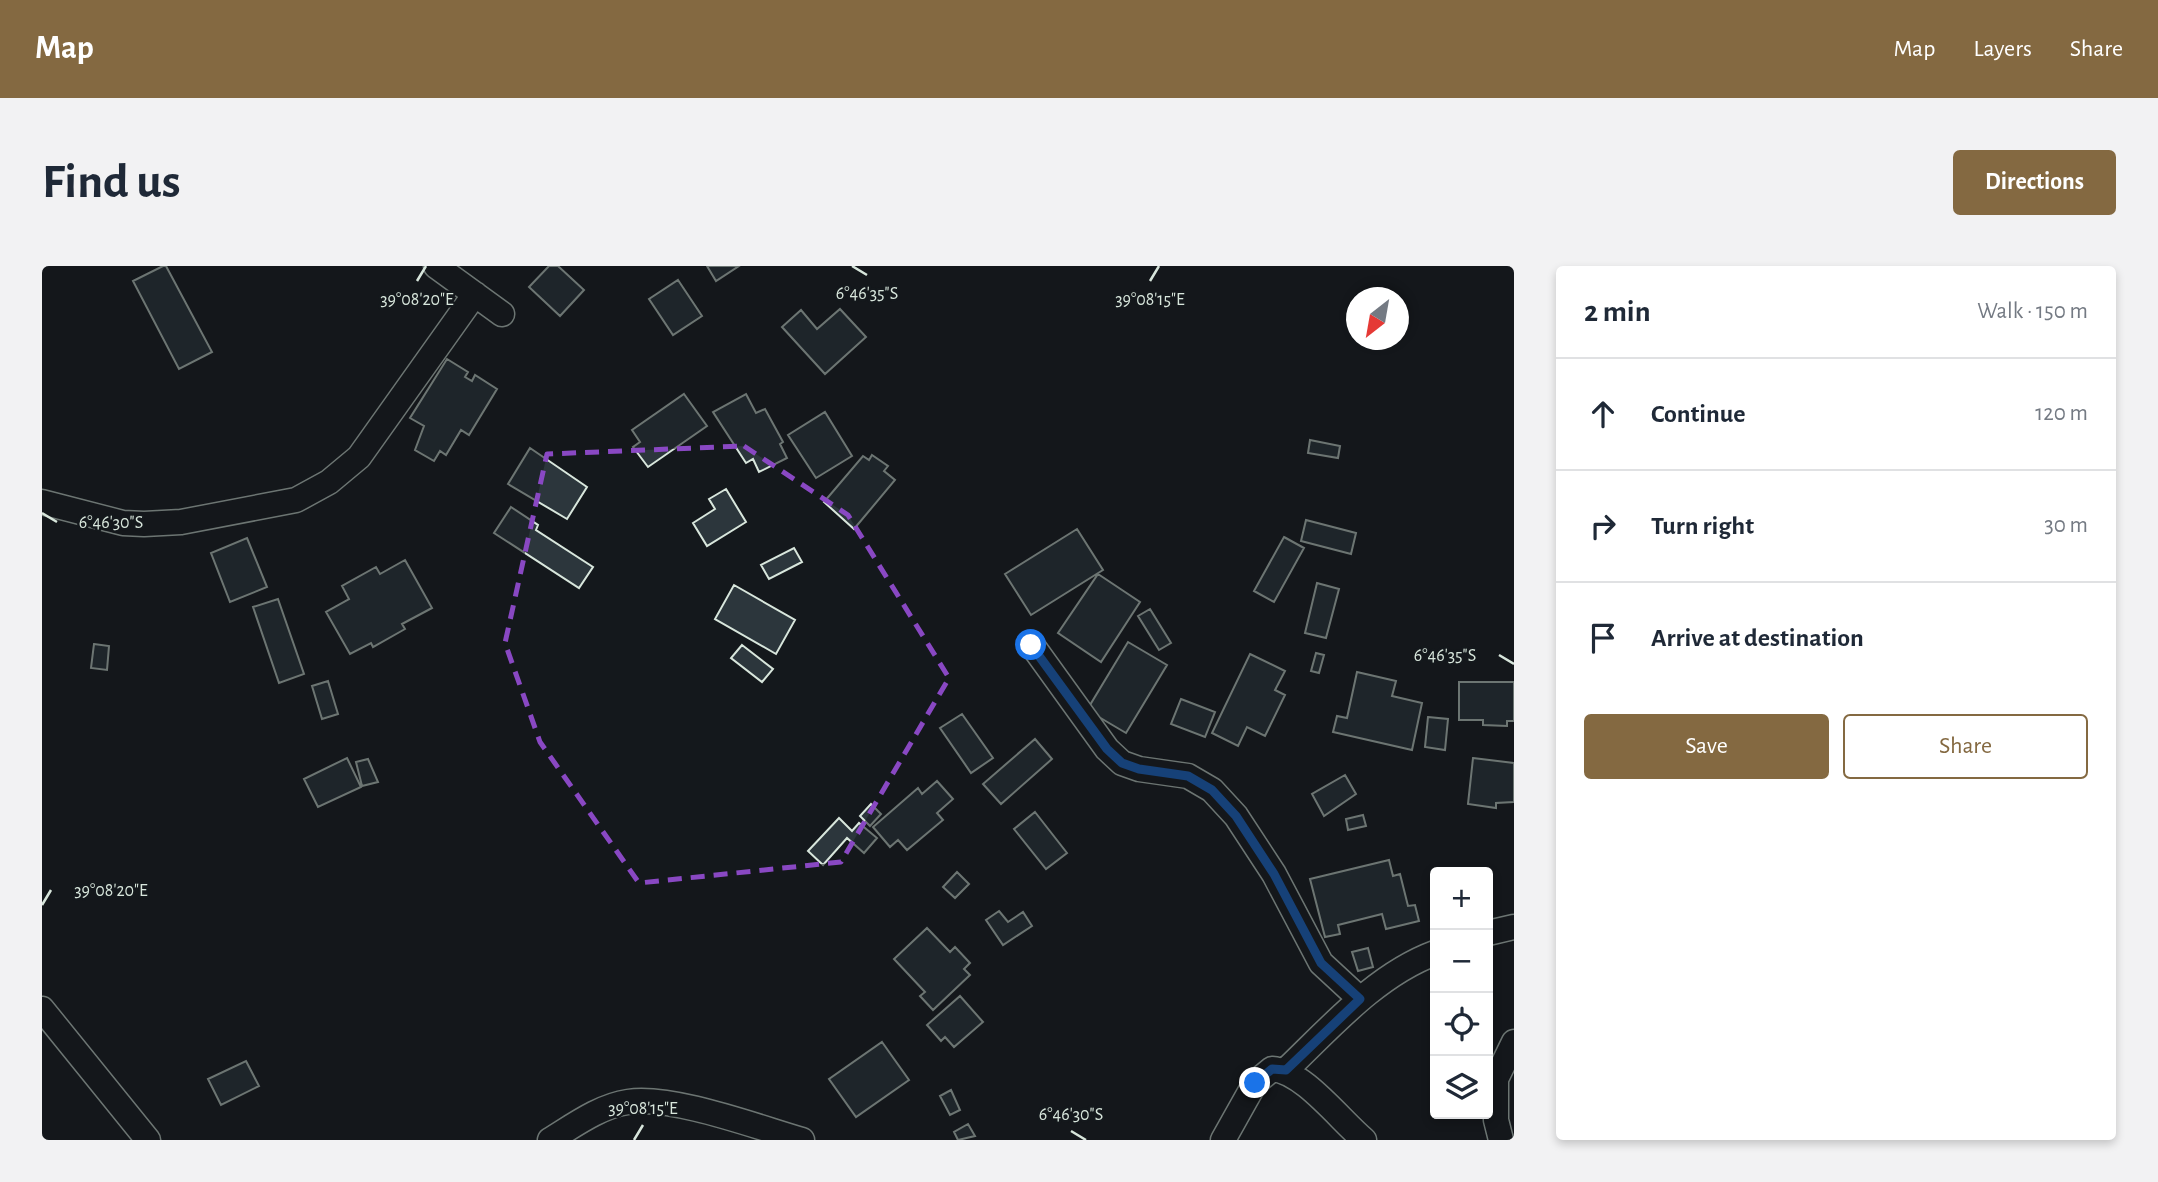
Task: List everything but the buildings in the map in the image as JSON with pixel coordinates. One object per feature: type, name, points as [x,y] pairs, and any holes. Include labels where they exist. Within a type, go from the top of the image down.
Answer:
[{"type":"street","points":[[436,266],[502,314]]},
{"type":"street","points":[[42,502],[123,523],[144,524],[181,522],[296,500],[329,482],[359,457],[475,294]]},
{"type":"street","points":[[1031,645],[1107,749],[1122,763],[1139,769],[1188,776],[1212,790],[1236,816],[1274,874],[1321,963],[1360,999]]},
{"type":"street","points":[[1493,932],[1514,927]]},
{"type":"street","points":[[1286,1070],[1360,999],[1409,963],[1430,955]]},
{"type":"street","points":[[42,1009],[148,1140]]},
{"type":"street","points":[[1501,1140],[1496,1120],[1496,1079],[1514,1042]]},
{"type":"street","points":[[1223,1140],[1255,1083],[1272,1069],[1286,1070],[1311,1088],[1364,1140]]},
{"type":"street","points":[[550,1140],[587,1118],[627,1102],[669,1103],[802,1140]]},
{"type":"highlighted area","points":[[744,446],[848,515],[949,678],[841,862],[639,883],[540,742],[505,643],[547,454]]},
{"type":"route","points":[[1031,645],[1107,749],[1122,763],[1139,769],[1188,776],[1212,790],[1236,816],[1274,874],[1321,963],[1360,999],[1286,1070],[1272,1069],[1255,1083]]}]
